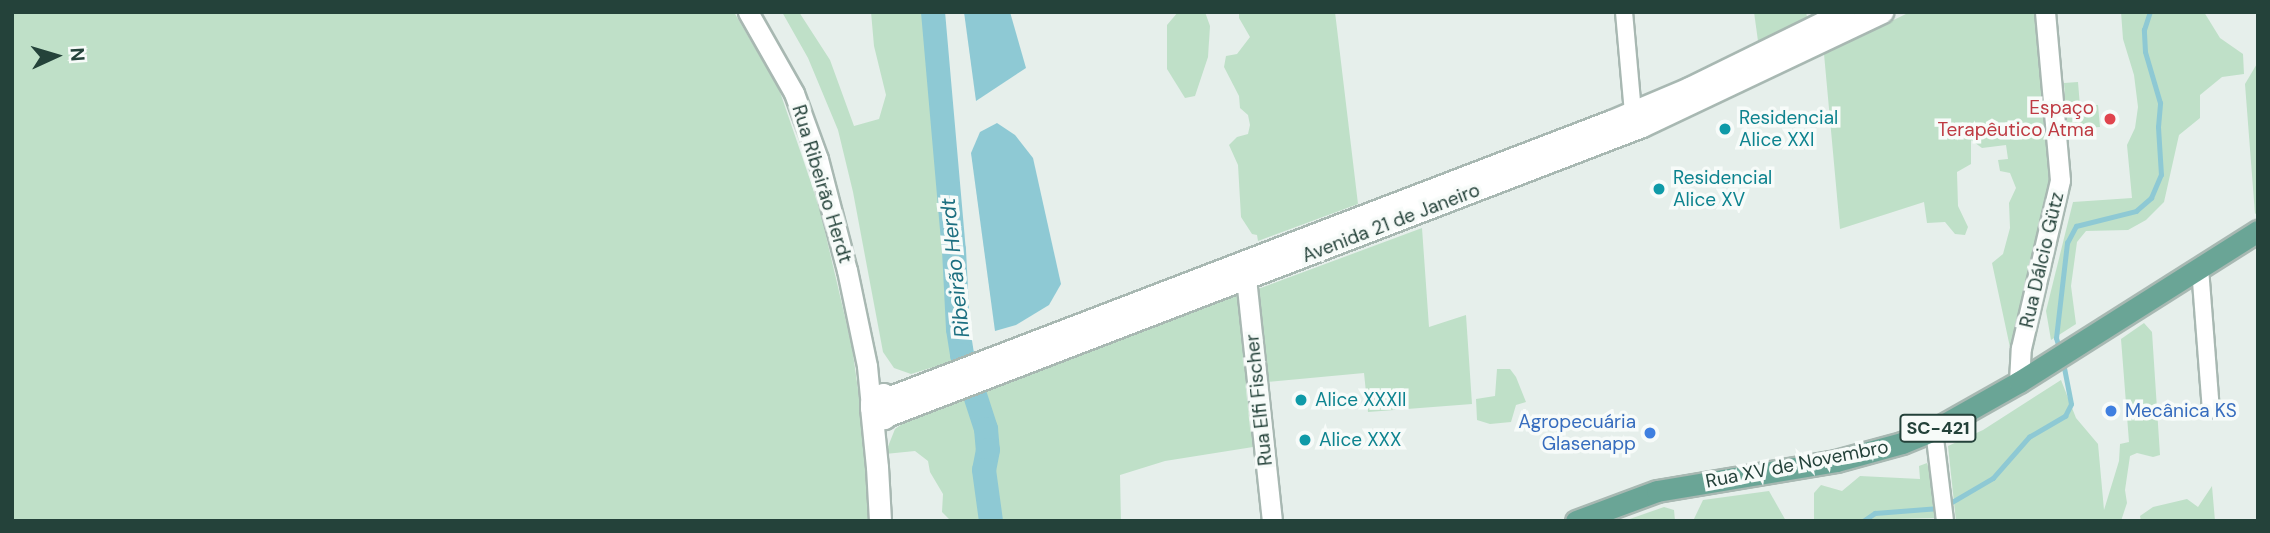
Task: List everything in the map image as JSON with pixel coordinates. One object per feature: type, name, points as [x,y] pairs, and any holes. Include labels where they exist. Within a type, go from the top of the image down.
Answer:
[{"type":"main road","name":"Avenida 21 de Janeiro","points":[[885,406],[953,382],[1633,112],[1844,12]]},
{"type":"main road","name":"Avenida 21 de Janeiro","points":[[979,371],[1246,278],[1642,126],[1882,12]]},
{"type":"main road","name":"Rua XV de Novembro","points":[[1576,521],[1657,491],[1848,458],[1902,443],[1934,430],[2019,382],[2258,231]]},
{"type":"main road","name":"Rua Ribeirão Herdt","points":[[880,521],[875,450],[885,406]]},
{"type":"street","name":"Rua Ribeirão Herdt","points":[[748,12],[780,64],[807,124],[834,215],[867,366],[885,406]]},
{"type":"street","points":[[1624,12],[1633,112]]},
{"type":"street","name":"Rua Dálcio Gütz","points":[[2019,382],[2021,348],[2060,180],[2045,12]]},
{"type":"street","points":[[2200,268],[2211,410]]},
{"type":"street","name":"Rua Elfi Fischer","points":[[1246,278],[1272,521]]},
{"type":"street","points":[[1934,430],[1945,511]]},
{"type":"green space","points":[[12,12],[734,12],[779,89],[819,206],[852,347],[862,418],[871,521],[12,521]]},
{"type":"green space","points":[[782,12],[799,12],[830,60],[854,126],[879,119],[886,95],[874,46],[871,12],[932,12],[940,115],[951,146],[961,233],[959,278],[973,355],[911,374],[894,368],[883,352],[853,192],[838,130],[808,58]]},
{"type":"green space","points":[[1178,12],[1205,12],[1210,26],[1208,57],[1195,96],[1185,98],[1167,69],[1167,25]]},
{"type":"green space","points":[[1239,12],[1335,12],[1358,204],[1258,241],[1257,235],[1252,234],[1241,217],[1238,165],[1229,145],[1237,137],[1248,134],[1250,125],[1248,115],[1240,108],[1239,96],[1224,67],[1226,56],[1237,54],[1250,37],[1239,18]]},
{"type":"green space","points":[[1754,12],[1806,12],[1807,17],[1758,41]]},
{"type":"green space","points":[[1910,12],[2036,12],[2051,178],[2011,352],[1992,263],[2003,254],[2010,228],[2009,203],[2016,188],[2010,173],[2000,171],[1998,160],[2008,159],[2006,145],[1982,148],[1971,140],[1971,164],[1957,172],[1958,206],[1968,227],[1965,235],[1955,234],[1945,222],[1927,223],[1924,202],[1840,229],[1824,54]]},
{"type":"green space","points":[[2121,12],[2204,12],[2220,38],[2243,54],[2244,74],[2222,77],[2200,95],[2200,118],[2179,135],[2164,202],[2146,220],[2128,230],[2086,231],[2077,242],[2071,286],[2076,324],[2051,340],[2046,311],[2073,202],[2132,198],[2127,145],[2135,128],[2138,107],[2134,75],[2123,39]]},
{"type":"green space","points":[[2258,62],[2258,212],[2255,214],[2245,84]]},
{"type":"green space","points":[[2078,82],[2080,106],[2098,105],[2100,127],[2067,129],[2064,83]]},
{"type":"green space","points":[[1422,228],[1429,327],[1466,315],[1472,404],[1368,412],[1364,373],[1267,382],[1258,289]]},
{"type":"green space","points":[[1238,294],[1253,447],[1165,461],[1120,475],[1121,521],[951,521],[942,512],[943,494],[930,472],[928,461],[915,451],[885,454],[895,429],[913,416]]},
{"type":"green space","points":[[2144,323],[2152,332],[2160,455],[2153,457],[2137,453],[2130,456],[2125,490],[2127,503],[2121,521],[1956,521],[1948,446],[1983,430],[2061,380],[2076,418],[2098,444],[2104,510],[2119,461],[2120,444],[2129,442],[2121,339]]},
{"type":"green space","points":[[1497,369],[1510,369],[1526,402],[1516,405],[1511,422],[1490,424],[1477,420],[1476,399],[1495,396]]},
{"type":"green space","points":[[1927,463],[1933,480],[1937,518],[1814,521],[1814,493],[1821,485],[1842,491],[1860,476],[1920,479],[1919,466]]},
{"type":"green space","points":[[2212,486],[2215,521],[2141,521],[2140,516],[2153,507],[2187,499],[2198,507]]},
{"type":"green space","points":[[1769,491],[1786,521],[1693,521],[1703,500]]},
{"type":"green space","points":[[1664,507],[1674,510],[1675,521],[1624,521]]},
{"type":"water","points":[[964,12],[1010,12],[1026,68],[976,101]]},
{"type":"water","points":[[997,123],[1015,135],[1033,158],[1061,284],[1049,305],[1016,325],[995,331],[971,153],[980,132]]},
{"type":"waterway","name":"Ribeirão Herdt","points":[[933,12],[954,250],[958,329],[962,355],[986,429],[988,450],[984,470],[991,521]]},
{"type":"waterway","points":[[2059,348],[2056,338],[2067,243],[2076,226],[2136,211],[2151,198],[2161,175],[2158,127],[2160,103],[2145,52],[2144,30],[2150,12]]},
{"type":"waterway","points":[[1947,505],[1993,478],[2029,437],[2065,416],[2071,404],[2063,363]]},
{"type":"waterway","points":[[1863,521],[1875,513],[1939,508]]},
{"type":"place","name":"Espaço Terapêutico Atma","points":[[2110,119]]},
{"type":"place","name":"Residencial Alice XXI","points":[[1725,129]]},
{"type":"place","name":"Residencial Alice XV","points":[[1659,189]]},
{"type":"place","name":"Alice XXXII","points":[[1301,400]]},
{"type":"place","name":"Mecânica KS","points":[[2111,411]]},
{"type":"place","name":"Agropecuária Glasenapp","points":[[1650,433]]},
{"type":"place","name":"Alice XXX","points":[[1305,440]]}]
